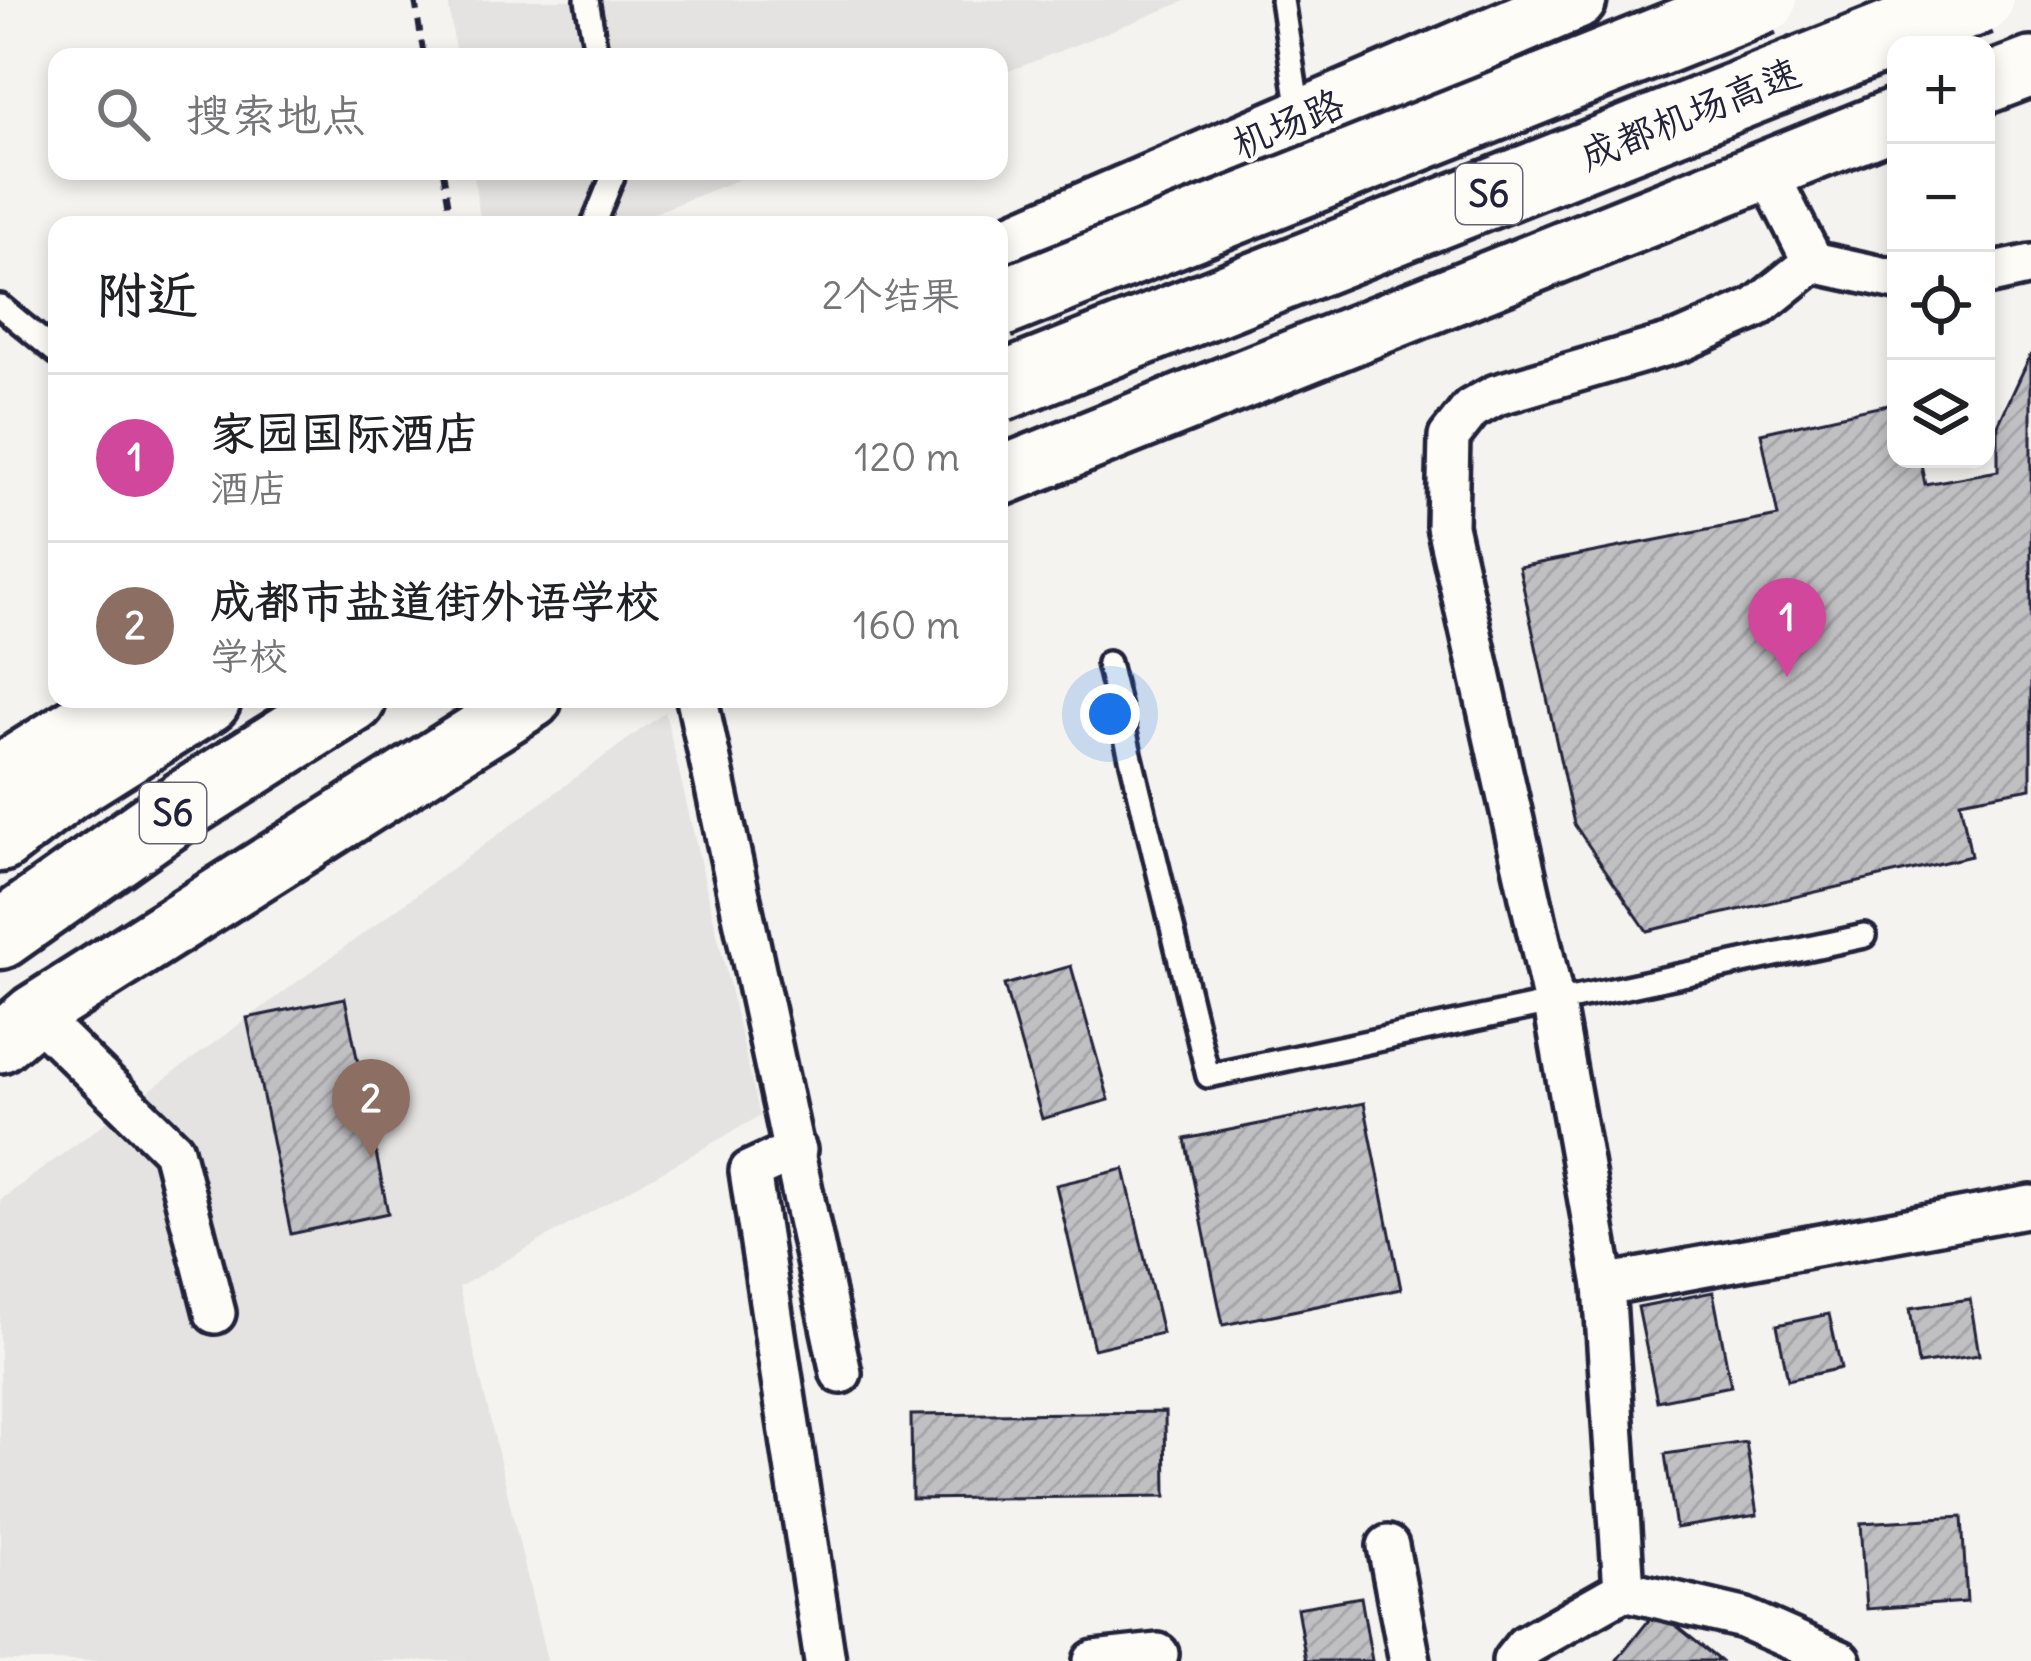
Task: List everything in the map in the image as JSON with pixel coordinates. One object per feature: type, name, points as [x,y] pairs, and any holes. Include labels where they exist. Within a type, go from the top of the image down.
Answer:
[{"type":"highway","name":"成都机场高速","points":[[1008,300],[1763,0]]},
{"type":"highway","name":"成都机场高速","points":[[1008,384],[1980,0]]},
{"type":"highway","name":"S6","points":[[0,838],[65,788],[193,708]]},
{"type":"highway","name":"S6","points":[[0,934],[187,803],[338,708]]},
{"type":"main road","name":"机场路","points":[[1008,245],[1577,0]]},
{"type":"main road","points":[[1995,81],[2031,67]]},
{"type":"main road","points":[[1008,473],[1887,121]]},
{"type":"main road","points":[[0,774],[105,708]]},
{"type":"main road","points":[[17,1029],[518,708]]},
{"type":"street","points":[[1766,167],[1813,262]]},
{"type":"street","points":[[1813,262],[1887,278]]},
{"type":"street","points":[[1624,1590],[1604,1285],[1553,999],[1448,526],[1449,437],[1471,409],[1496,395],[1682,340],[1756,308],[1813,262]]},
{"type":"street","points":[[1995,273],[2031,266]]},
{"type":"street","points":[[699,708],[841,1373]]},
{"type":"street","points":[[17,1029],[173,1150],[214,1313]]},
{"type":"street","points":[[796,1150],[751,1171],[825,1661]]},
{"type":"street","points":[[1604,1285],[2031,1206]]},
{"type":"street","points":[[1388,1546],[1411,1661]]},
{"type":"street","points":[[1513,1661],[1526,1646],[1624,1590],[1744,1618],[1840,1661]]},
{"type":"street","points":[[1094,1661],[1158,1654]]},
{"type":"lane","points":[[587,0],[595,48]]},
{"type":"lane","points":[[1282,0],[1300,119]]},
{"type":"lane","points":[[597,216],[611,180]]},
{"type":"lane","points":[[0,307],[48,346]]},
{"type":"lane","points":[[1108,663],[1208,1076],[1865,936]]},
{"type":"path","points":[[415,0],[423,48]]},
{"type":"path","points":[[444,180],[450,216]]},
{"type":"shaded area","points":[[448,0],[1188,0],[1008,71],[1008,48],[455,48]]},
{"type":"shaded area","points":[[474,180],[737,180],[647,216],[480,216]]},
{"type":"shaded area","points":[[665,712],[760,1116],[459,1287],[547,1661],[0,1661],[0,1200]]},
{"type":"building","points":[[2031,354],[2031,788],[1960,801],[1971,856],[1647,931],[1574,824],[1519,567],[1778,516],[1761,433],[1887,405],[1887,468],[1922,468],[1925,484],[1998,471],[1998,425]]},
{"type":"building","points":[[1071,966],[1109,1100],[1042,1119],[1004,985]]},
{"type":"building","points":[[345,998],[388,1213],[291,1234],[247,1018]]},
{"type":"building","points":[[1364,1103],[1401,1289],[1223,1325],[1185,1139]]},
{"type":"building","points":[[1124,1169],[1162,1333],[1094,1349],[1056,1185]]},
{"type":"building","points":[[1713,1292],[1731,1386],[1657,1401],[1638,1307]]},
{"type":"building","points":[[1970,1299],[1979,1355],[1918,1364],[1910,1308]]},
{"type":"building","points":[[1829,1314],[1841,1368],[1788,1380],[1777,1325]]},
{"type":"building","points":[[1165,1412],[1166,1496],[912,1499],[911,1415]]},
{"type":"building","points":[[1746,1442],[1757,1515],[1676,1528],[1665,1454]]},
{"type":"building","points":[[1962,1517],[1967,1602],[1867,1609],[1861,1523]]},
{"type":"building","points":[[1361,1597],[1372,1661],[1306,1661],[1297,1608]]},
{"type":"building","points":[[1657,1610],[1720,1661],[1616,1661]]},
{"type":"place","name":"家园国际酒店","points":[[1787,677]]},
{"type":"place","name":"成都市盐道街外语学校","points":[[371,1158]]}]
